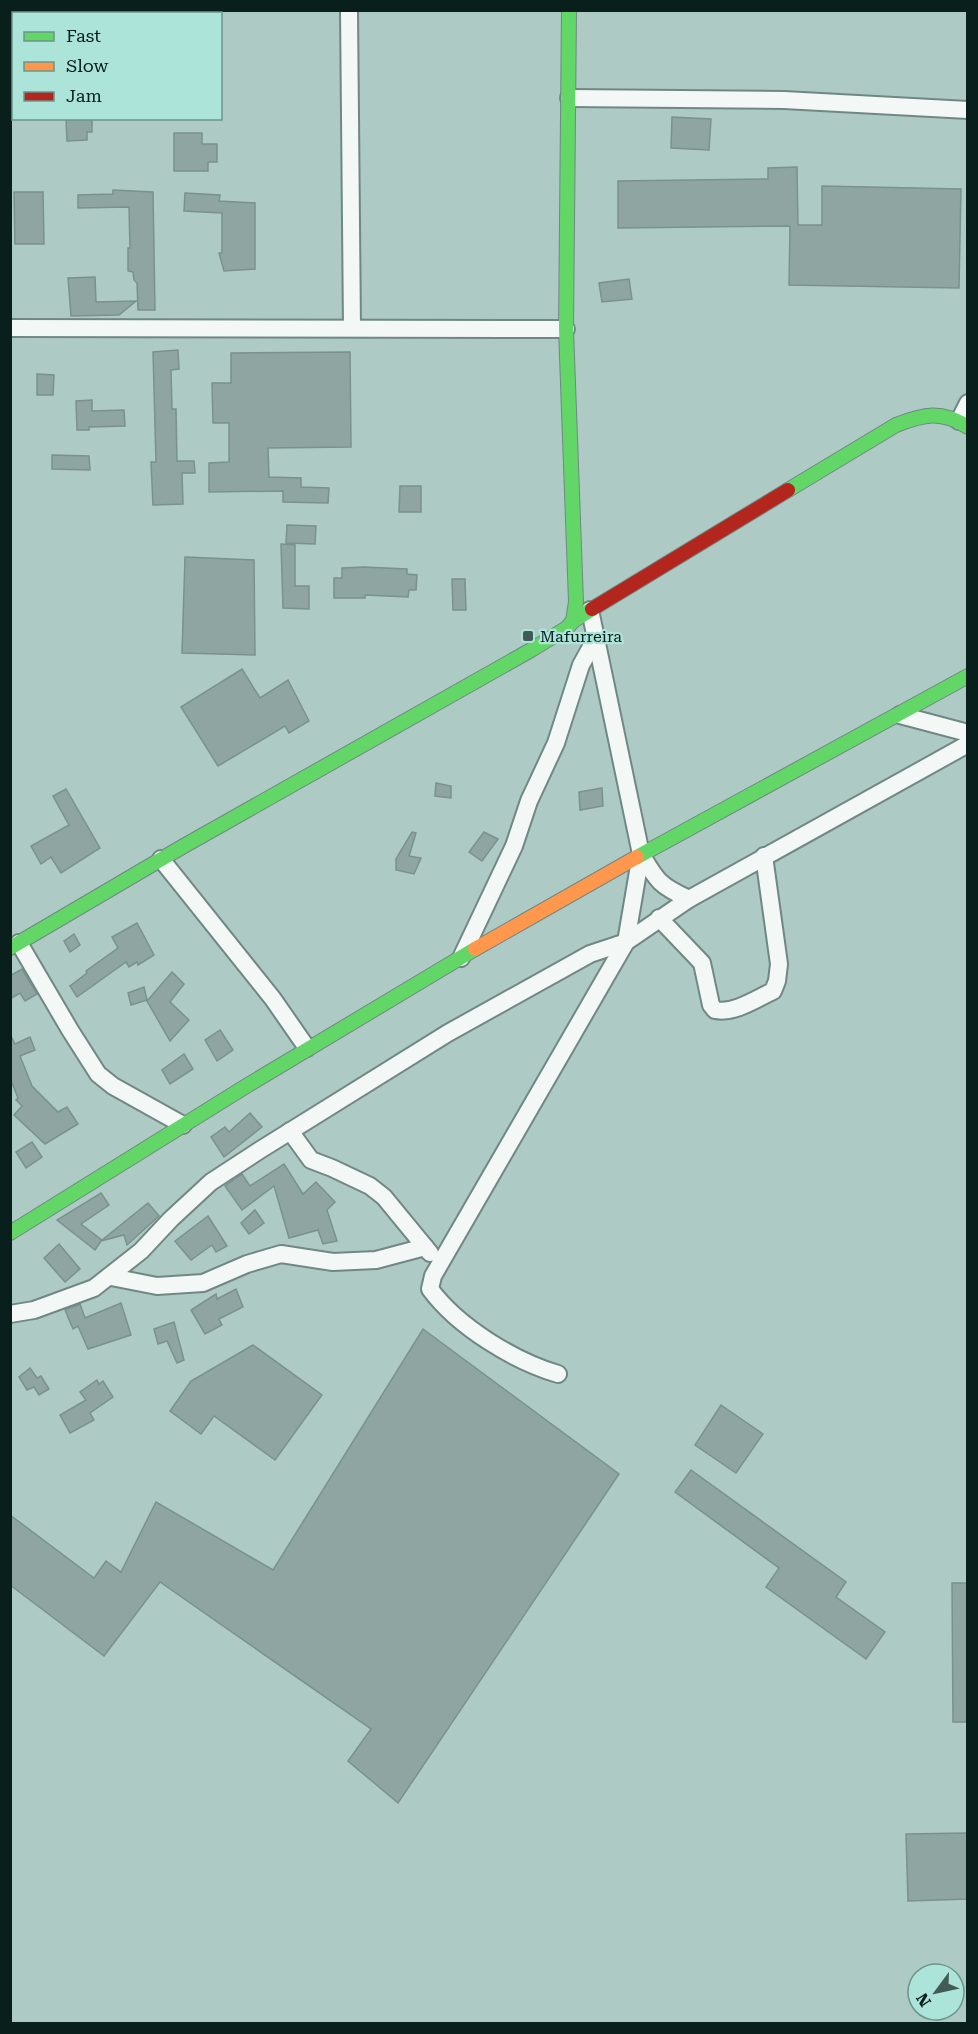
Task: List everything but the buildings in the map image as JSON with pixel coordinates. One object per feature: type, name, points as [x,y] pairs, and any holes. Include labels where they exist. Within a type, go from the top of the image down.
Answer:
[{"type":"main road","points":[[569,10],[566,329],[576,602],[573,621]]},
{"type":"main road","points":[[15,945],[161,859],[531,650],[567,628],[573,621],[590,610],[896,425],[926,414],[949,416],[963,424]]},
{"type":"main road","points":[[10,1233],[307,1048],[641,854],[968,676]]},
{"type":"street","points":[[349,10],[352,328]]},
{"type":"street","points":[[569,98],[783,100],[968,110]]},
{"type":"street","points":[[10,328],[566,329]]},
{"type":"street","points":[[963,424],[968,403]]},
{"type":"street","points":[[590,610],[641,854],[657,881],[670,891],[689,899]]},
{"type":"street","points":[[461,959],[514,846],[529,801],[556,743],[580,664],[596,638]]},
{"type":"street","points":[[900,715],[968,733]]},
{"type":"street","points":[[10,1314],[34,1310],[94,1288],[111,1277],[141,1251],[211,1182],[290,1131],[448,1033],[590,954],[626,942],[689,899],[968,744]]},
{"type":"street","points":[[558,1374],[527,1363],[460,1321],[430,1289],[433,1276],[626,942],[641,854]]},
{"type":"street","points":[[659,918],[702,963],[711,1005],[715,1010],[723,1012],[736,1008],[773,991],[779,964],[764,856]]},
{"type":"street","points":[[161,859],[273,999],[307,1048]]},
{"type":"street","points":[[15,945],[99,1074],[113,1086],[183,1125]]},
{"type":"street","points":[[290,1131],[311,1160],[370,1186],[384,1197],[439,1266]]},
{"type":"street","points":[[111,1277],[157,1286],[202,1283],[247,1264],[281,1254],[344,1262],[375,1260],[425,1247]]},
{"type":"traffic: fast","points":[[569,10],[566,329],[576,602],[573,621]]},
{"type":"traffic: fast","points":[[788,490],[906,421],[924,416],[941,416],[968,427]]},
{"type":"traffic: fast","points":[[10,948],[182,847],[531,650],[567,628],[573,621],[592,609]]},
{"type":"traffic: fast","points":[[637,857],[968,676]]},
{"type":"traffic: fast","points":[[10,1233],[248,1085],[475,949]]},
{"type":"traffic: slow","points":[[475,949],[637,857]]},
{"type":"traffic: jam","points":[[592,609],[788,490]]},
{"type":"place","name":"Mafurreira","points":[[528,636]]}]
